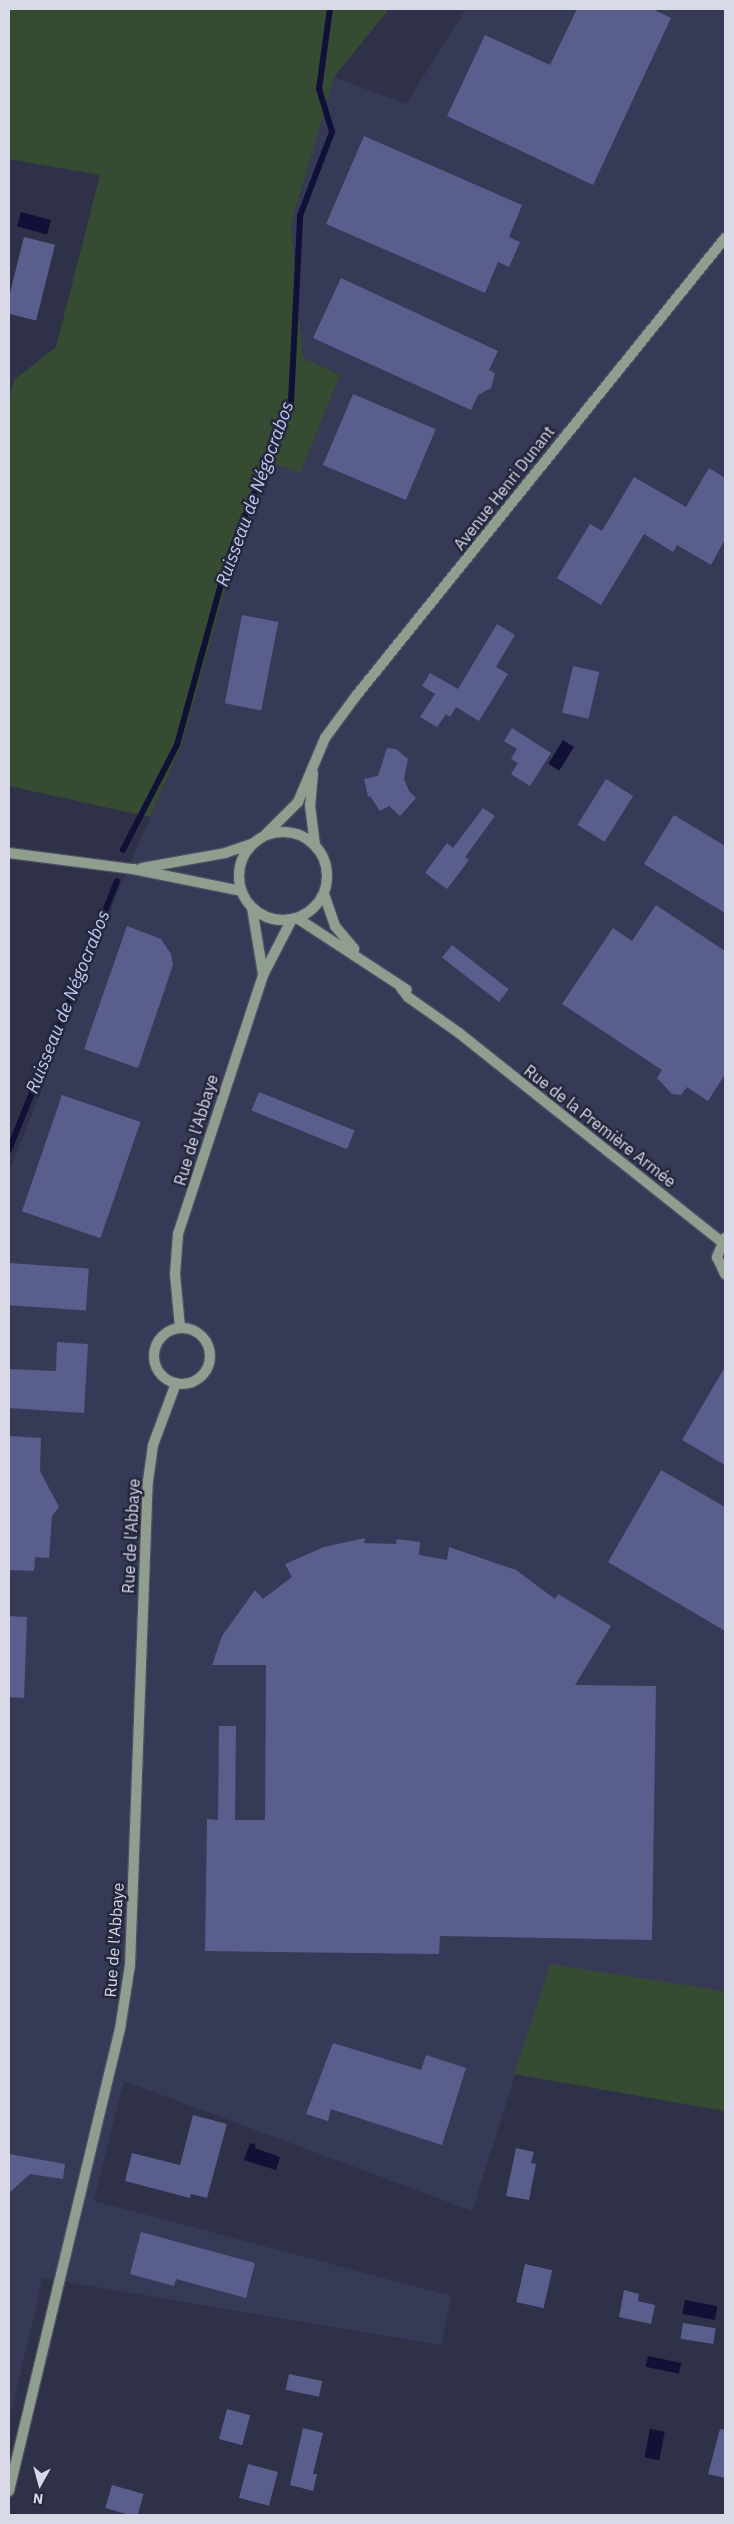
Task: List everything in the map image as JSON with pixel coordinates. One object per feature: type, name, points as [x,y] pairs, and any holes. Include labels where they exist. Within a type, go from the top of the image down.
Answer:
[{"type":"main road","name":"Avenue Henri Dunant","points":[[266,834],[298,802],[325,738],[356,696],[725,238]]},
{"type":"main road","name":"Avenue Henri Dunant","points":[[314,762],[310,806],[315,845]]},
{"type":"main road","points":[[133,869],[169,866],[252,844],[266,834],[292,832],[315,845],[326,863],[327,879],[324,894],[317,904],[294,919],[271,918],[252,908],[241,891],[239,866],[252,844]]},
{"type":"main road","points":[[9,853],[133,869],[241,891]]},
{"type":"main road","name":"Rue de la Première Armée","points":[[324,894],[335,926],[367,963]]},
{"type":"main road","name":"Rue de l'Abbaye","points":[[252,908],[263,975]]},
{"type":"main road","name":"Rue de la Première Armée","points":[[294,919],[367,963],[401,988],[447,1027],[459,1033],[723,1240],[717,1257],[725,1274]]},
{"type":"main road","name":"Rue de l'Abbaye","points":[[180,1327],[175,1274],[178,1234],[263,975],[294,919]]},
{"type":"main road","points":[[180,1327],[188,1328],[203,1336],[208,1343],[210,1359],[198,1379],[176,1383],[162,1376],[153,1355],[164,1334],[180,1327]]},
{"type":"main road","name":"Rue de l'Abbaye","points":[[9,2491],[120,2029],[130,1965],[148,1481],[153,1445],[176,1383]]},
{"type":"shaded area","points":[[466,9],[725,9],[725,1991],[550,1965],[472,2211],[124,2081],[94,2201],[451,2296],[441,2345],[43,2278],[9,2421],[9,1173],[120,887],[182,745],[233,561],[274,463],[300,473],[340,375],[303,358],[291,225],[334,77],[406,104]]},
{"type":"shaded area","points":[[21,212],[51,220],[47,235],[17,226]]},
{"type":"shaded area","points":[[563,740],[574,747],[559,771],[548,764]]},
{"type":"shaded area","points":[[250,2143],[256,2145],[255,2148],[280,2157],[276,2170],[244,2160]]},
{"type":"shaded area","points":[[685,2300],[717,2306],[715,2320],[682,2314]]},
{"type":"shaded area","points":[[648,2356],[681,2363],[679,2374],[646,2367]]},
{"type":"shaded area","points":[[650,2429],[665,2432],[659,2460],[644,2457]]},
{"type":"green space","points":[[9,9],[389,9],[334,77],[291,225],[303,358],[340,375],[300,473],[274,463],[233,561],[182,745],[150,817],[9,786],[9,401],[14,380],[56,347],[100,175],[9,159]]},
{"type":"green space","points":[[550,1964],[725,1991],[725,2111],[514,2074]]},
{"type":"building","points":[[577,9],[652,9],[671,18],[593,185],[447,116],[485,35],[550,65]]},
{"type":"building","points":[[364,136],[522,205],[509,237],[520,242],[509,267],[498,262],[485,293],[326,224]]},
{"type":"building","points":[[24,237],[55,245],[36,320],[9,314],[9,297]]},
{"type":"building","points":[[341,278],[498,351],[489,370],[495,373],[491,388],[478,395],[471,410],[313,338]]},
{"type":"building","points":[[353,394],[436,429],[406,500],[323,465]]},
{"type":"building","points":[[709,468],[725,478],[725,539],[711,565],[677,545],[673,552],[644,534],[601,605],[557,578],[590,524],[602,531],[634,477],[686,507]]},
{"type":"building","points":[[242,615],[278,622],[261,710],[225,703]]},
{"type":"building","points":[[497,624],[515,635],[496,667],[508,674],[479,721],[456,707],[450,717],[446,714],[437,727],[420,717],[435,694],[422,686],[430,673],[458,689]]},
{"type":"building","points":[[573,666],[599,672],[589,719],[562,713]]},
{"type":"building","points":[[512,728],[551,753],[530,786],[511,774],[518,763],[511,759],[517,749],[504,741]]},
{"type":"building","points":[[387,748],[396,749],[408,759],[404,779],[409,791],[416,798],[400,816],[389,806],[380,811],[370,796],[368,797],[364,779],[378,776]]},
{"type":"building","points":[[606,779],[633,796],[605,842],[577,825]]},
{"type":"building","points":[[483,808],[495,816],[465,857],[469,860],[447,889],[425,873],[447,843],[453,848]]},
{"type":"building","points":[[674,815],[725,846],[725,913],[644,864]]},
{"type":"building","points":[[656,905],[725,951],[725,1074],[708,1101],[687,1087],[681,1095],[672,1094],[657,1078],[662,1070],[562,1004],[613,928],[632,941]]},
{"type":"building","points":[[127,926],[161,939],[171,954],[173,965],[138,1068],[84,1049]]},
{"type":"building","points":[[452,945],[509,989],[499,1002],[442,958]]},
{"type":"building","points":[[259,1092],[354,1131],[347,1149],[252,1111]]},
{"type":"building","points":[[62,1095],[140,1122],[100,1238],[22,1211]]},
{"type":"building","points":[[9,1263],[89,1269],[86,1310],[9,1305]]},
{"type":"building","points":[[57,1342],[88,1344],[84,1413],[9,1408],[9,1369],[56,1371]]},
{"type":"building","points":[[725,1367],[725,1465],[682,1440]]},
{"type":"building","points":[[9,1436],[41,1438],[40,1471],[59,1507],[52,1516],[49,1558],[35,1557],[34,1571],[9,1570]]},
{"type":"building","points":[[661,1470],[725,1507],[725,1631],[608,1562]]},
{"type":"building","points":[[365,1538],[364,1543],[396,1544],[397,1539],[420,1542],[419,1555],[447,1560],[449,1547],[516,1570],[555,1599],[558,1594],[611,1626],[575,1685],[656,1686],[652,1940],[440,1936],[439,1954],[205,1951],[207,1819],[218,1820],[219,1726],[236,1726],[235,1820],[265,1820],[266,1665],[212,1665],[222,1636],[255,1590],[263,1599],[292,1577],[285,1564],[324,1547]]},
{"type":"building","points":[[9,1616],[27,1617],[24,1698],[9,1697]]},
{"type":"building","points":[[333,2043],[421,2070],[426,2055],[466,2068],[442,2145],[331,2109],[328,2121],[306,2114]]},
{"type":"building","points":[[193,2115],[227,2124],[207,2198],[191,2194],[190,2198],[125,2181],[132,2153],[180,2165]]},
{"type":"building","points":[[516,2148],[534,2152],[531,2163],[536,2164],[529,2200],[506,2196]]},
{"type":"building","points":[[9,2154],[65,2164],[63,2179],[30,2174],[9,2193]]},
{"type":"building","points":[[141,2232],[255,2263],[246,2298],[176,2279],[174,2286],[130,2274]]},
{"type":"building","points":[[525,2264],[552,2270],[544,2308],[516,2302]]},
{"type":"building","points":[[624,2290],[639,2294],[638,2301],[655,2305],[651,2324],[619,2317]]},
{"type":"building","points":[[683,2323],[716,2328],[713,2344],[680,2339]]},
{"type":"building","points":[[289,2374],[322,2381],[319,2397],[286,2390]]},
{"type":"building","points":[[227,2409],[250,2415],[242,2445],[219,2439]]},
{"type":"building","points":[[303,2428],[323,2433],[313,2474],[317,2474],[313,2491],[290,2485]]},
{"type":"building","points":[[720,2429],[725,2430],[725,2478],[708,2474]]},
{"type":"building","points":[[248,2464],[278,2472],[269,2506],[239,2498]]},
{"type":"building","points":[[112,2485],[144,2494],[138,2515],[130,2515],[105,2508]]},
{"type":"waterway","name":"Ruisseau de Négocrabos","points":[[123,850],[177,745],[228,558],[291,403],[300,216],[332,132],[319,89],[330,9]]},
{"type":"waterway","name":"Ruisseau de Négocrabos","points":[[9,1150],[117,882]]}]
